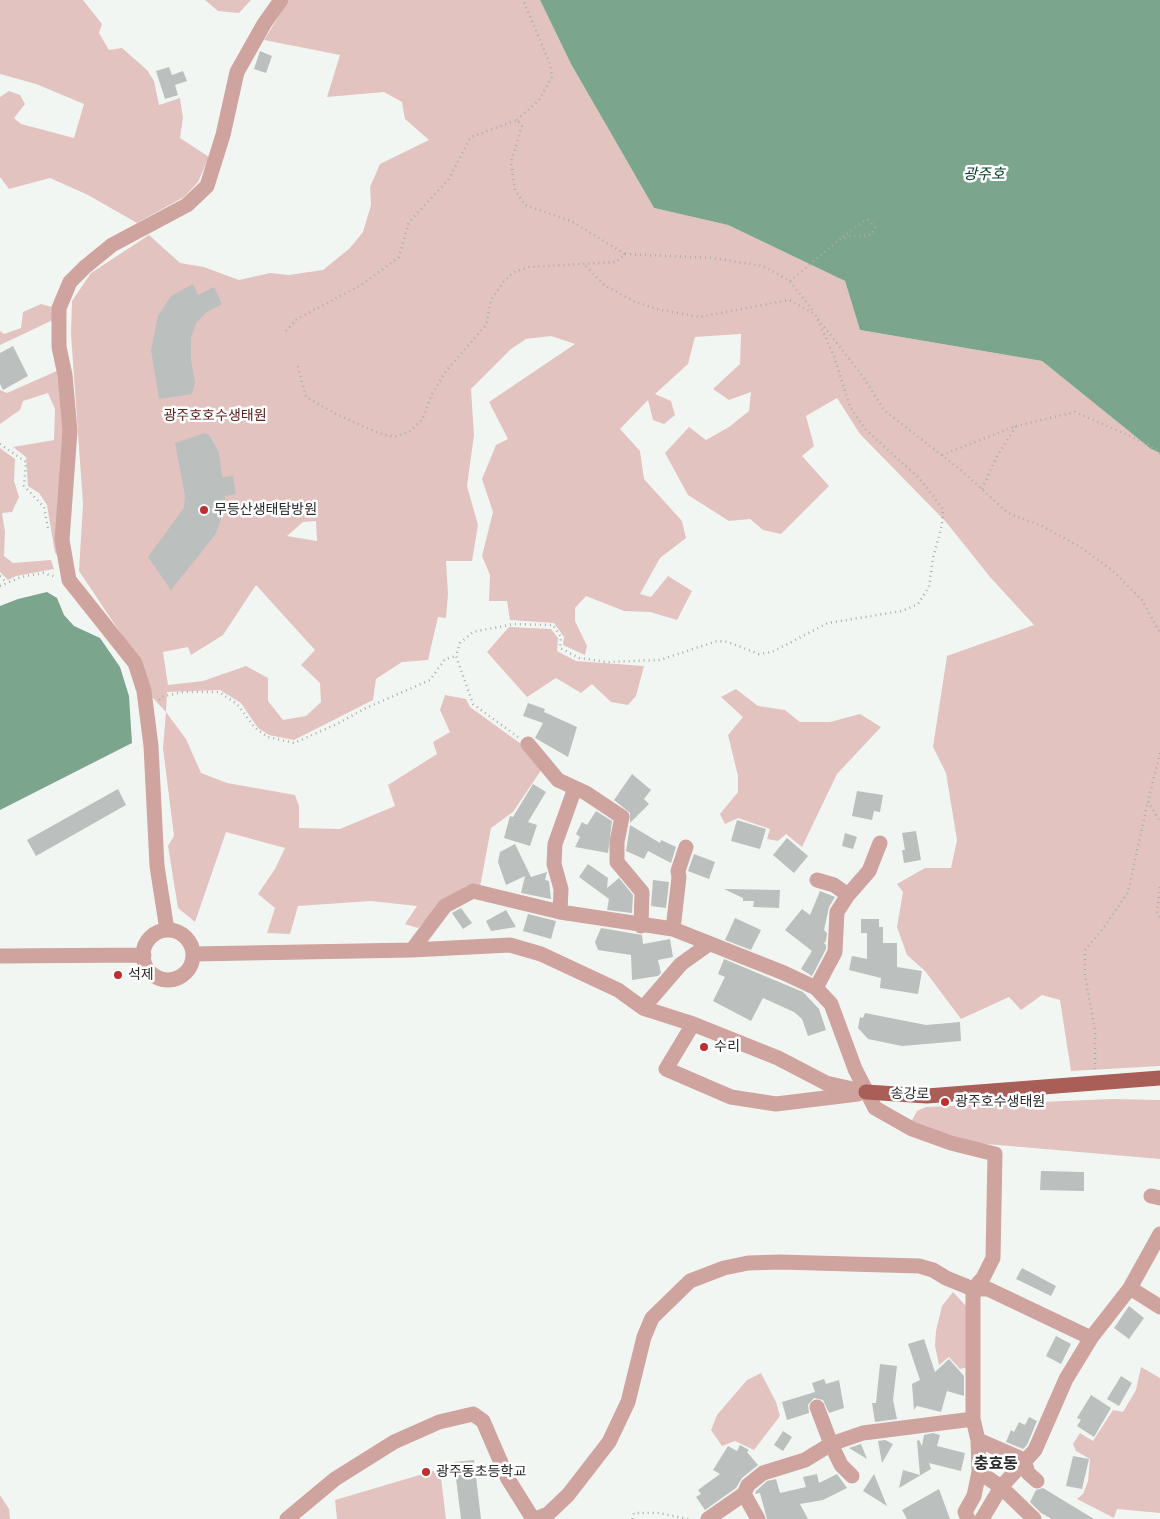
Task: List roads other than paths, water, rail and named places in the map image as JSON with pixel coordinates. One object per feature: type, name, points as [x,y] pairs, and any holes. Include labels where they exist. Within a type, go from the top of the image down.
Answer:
[{"type":"main road","name":"송강로","points":[[866,1092],[927,1096],[1160,1078]]},
{"type":"street","points":[[167,930],[157,866],[148,716],[144,691],[135,663],[69,580],[62,540],[70,431],[65,375],[60,347],[59,308],[70,282],[112,245],[187,205],[207,186],[223,135],[237,72],[281,0]]},
{"type":"street","points":[[528,744],[558,780],[575,788],[622,817],[617,842],[616,862],[642,892],[641,926]]},
{"type":"street","points":[[560,912],[561,888],[554,864],[555,844],[575,788]]},
{"type":"street","points":[[816,988],[835,952],[837,912],[868,871],[880,843]]},
{"type":"street","points":[[673,929],[679,877],[678,871],[686,847]]},
{"type":"street","points":[[816,880],[834,885],[848,895]]},
{"type":"street","points":[[412,950],[445,906],[473,891],[560,912],[641,926],[673,929],[784,972],[816,988],[830,1004],[866,1092],[875,1108],[912,1129],[951,1143],[995,1154],[993,1258],[983,1278],[973,1289],[973,1419],[978,1440],[979,1472],[974,1496],[965,1512],[968,1519]]},
{"type":"street","points":[[167,930],[181,934],[187,939],[192,954],[188,970],[175,979],[166,980],[151,974],[146,967],[144,956],[146,943],[152,936],[167,930]]},
{"type":"street","points":[[643,1008],[681,964],[709,944]]},
{"type":"street","points":[[192,954],[412,950],[468,945],[510,945],[541,954],[618,990],[643,1008],[693,1024],[778,1058],[826,1083],[866,1092]]},
{"type":"street","points":[[0,956],[144,956]]},
{"type":"street","name":"송강로","points":[[693,1024],[666,1069],[731,1097],[776,1104],[866,1092]]},
{"type":"street","points":[[982,1519],[1001,1487],[1034,1450],[1066,1379],[1091,1338],[1130,1288],[1158,1241]]},
{"type":"street","points":[[287,1519],[335,1479],[394,1442],[439,1422],[473,1414],[483,1422],[508,1479],[534,1519],[548,1514],[568,1495],[609,1442],[628,1402],[644,1337],[652,1318],[690,1281],[724,1268],[748,1263],[919,1266],[933,1270],[946,1278],[973,1289],[988,1289],[1091,1338]]},
{"type":"street","points":[[1130,1288],[1160,1307]]},
{"type":"street","points":[[818,1407],[831,1444],[842,1464],[852,1476]]},
{"type":"street","points":[[708,1519],[744,1494],[748,1485],[764,1473],[805,1460],[831,1444],[863,1433],[973,1419]]},
{"type":"street","points":[[978,1440],[1024,1460],[1028,1473],[1037,1481]]},
{"type":"street","points":[[979,1472],[1001,1487],[1034,1519]]},
{"type":"street","points":[[744,1494],[758,1519]]},
{"type":"water","name":"광주호","points":[[540,0],[1160,0],[1160,453],[1151,449],[1042,361],[860,330],[845,281],[728,225],[654,208],[571,64]]},
{"type":"water","points":[[47,592],[57,598],[64,615],[74,626],[100,638],[120,667],[129,696],[132,743],[0,810],[0,606],[18,599]]},
{"type":"place","name":"무등산생태탐방원","points":[[204,510]]},
{"type":"place","name":"석제","points":[[118,975]]},
{"type":"place","name":"수리","points":[[704,1047]]},
{"type":"place","name":"광주호수생태원","points":[[945,1102]]},
{"type":"place","name":"광주동초등학교","points":[[426,1472]]},
{"type":"district","name":"충효동","points":[[996,1464]]},
{"type":"park label","name":"광주호호수생태원","points":[[215,416]]}]
